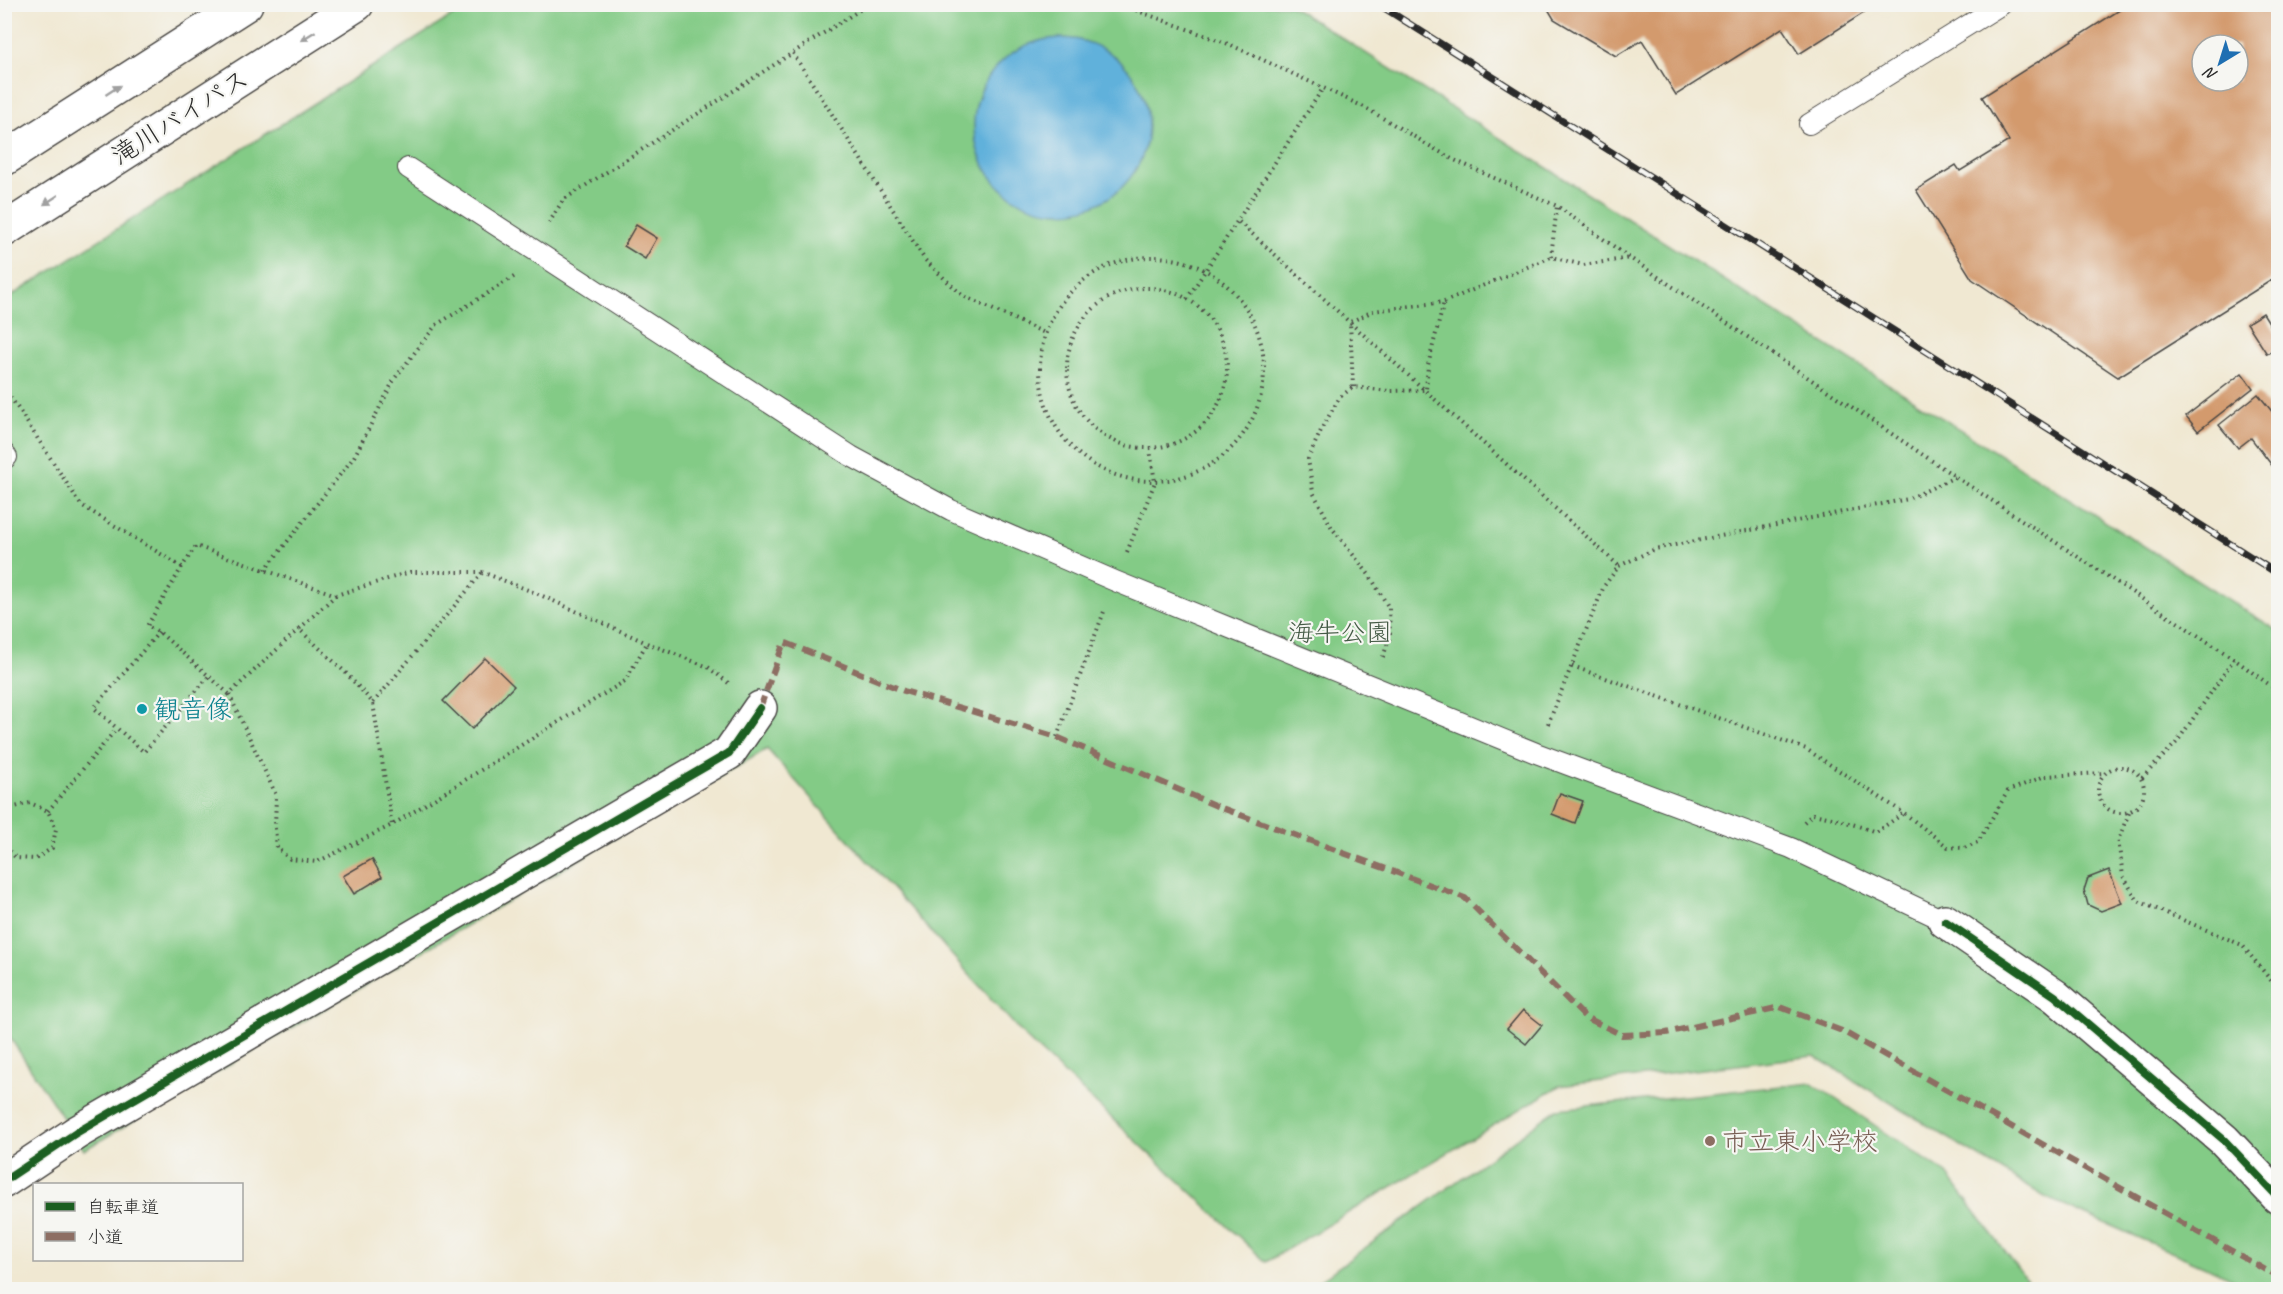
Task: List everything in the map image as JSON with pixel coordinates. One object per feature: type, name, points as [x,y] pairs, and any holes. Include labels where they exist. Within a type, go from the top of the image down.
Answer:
[{"type":"main road","points":[[4,159],[246,4]]},
{"type":"main road","name":"滝川バイパス","points":[[4,230],[357,4]]},
{"type":"main road","points":[[4,1181],[76,1133],[729,753],[760,708]]},
{"type":"main road","points":[[1945,921],[2055,996],[2224,1140],[2278,1197]]},
{"type":"lane","points":[[1809,124],[2002,5]]},
{"type":"lane","points":[[408,168],[841,450],[962,515],[1115,581],[1536,753],[1791,848],[1945,921]]},
{"type":"lane","points":[[4,453],[8,457],[4,459]]},
{"type":"path","points":[[1119,4],[1231,45],[1364,107],[1452,159],[1557,206],[1630,258],[1956,477],[2234,659],[2278,691]]},
{"type":"path","points":[[793,53],[925,260],[963,296],[1047,333]]},
{"type":"path","points":[[1187,299],[1239,222],[1323,88]]},
{"type":"path","points":[[1551,257],[1557,206]]},
{"type":"path","points":[[1239,222],[1619,566]]},
{"type":"path","points":[[1350,322],[1373,311],[1444,302],[1551,257],[1583,265],[1630,258]]},
{"type":"path","points":[[1134,258],[1171,258],[1206,270],[1239,297],[1260,334],[1265,375],[1256,416],[1231,450],[1196,474],[1155,482],[1118,476],[1085,459],[1059,432],[1043,398],[1040,361],[1049,324],[1069,293],[1098,270],[1134,258]]},
{"type":"path","points":[[1162,288],[1187,299],[1198,305],[1222,336],[1228,375],[1216,412],[1188,439],[1150,450],[1112,442],[1082,418],[1066,382],[1069,343],[1089,310],[1123,290],[1162,288]]},
{"type":"path","points":[[1426,390],[1428,366],[1444,302]]},
{"type":"path","points":[[1350,322],[1353,387]]},
{"type":"path","points":[[4,387],[81,505],[182,567]]},
{"type":"path","points":[[1372,686],[1390,637],[1389,608],[1370,576],[1332,528],[1313,492],[1308,459],[1323,426],[1340,397],[1353,387],[1389,391],[1426,390]]},
{"type":"path","points":[[1536,753],[1604,586],[1619,566],[1655,549],[1908,499],[1956,477]]},
{"type":"path","points":[[336,595],[196,546],[147,626],[159,632],[229,694],[276,795],[275,828],[278,848],[290,859],[316,862],[392,825],[625,681],[647,643]]},
{"type":"path","points":[[229,694],[336,595],[410,572],[482,572],[708,667],[760,708]]},
{"type":"path","points":[[373,703],[482,572]]},
{"type":"path","points":[[299,629],[345,672],[373,703],[392,825]]},
{"type":"path","points":[[159,632],[94,708],[144,752],[209,676]]},
{"type":"path","points":[[2142,778],[2177,742],[2234,659]]},
{"type":"path","points":[[1572,666],[1806,749],[1904,813],[1948,847],[1964,848],[1978,842],[2008,791],[2045,776],[2104,773],[2117,766],[2132,768],[2142,778],[2145,792],[2140,805],[2129,813],[2118,840],[2123,876],[2138,901],[2242,945],[2278,989]]},
{"type":"path","points":[[48,812],[117,728]]},
{"type":"path","points":[[2104,773],[2097,788],[2101,803],[2113,813],[2129,813]]},
{"type":"path","points":[[4,818],[11,808],[30,803],[48,812],[56,829],[52,848],[36,860],[16,858],[4,846]]},
{"type":"path","points":[[1791,848],[1805,821],[1813,814],[1838,819],[1876,832],[1904,813]]},
{"type":"green space","name":"海牛公園","points":[[469,5],[1290,5],[2278,631],[2278,1289],[2256,1289],[2045,1197],[1814,1056],[1559,1086],[1266,1262],[1028,1040],[767,749],[84,1150],[5,1030],[5,300]]},
{"type":"green space","name":"市立東小学校","points":[[1812,1083],[1947,1174],[2033,1289],[1324,1290],[1318,1282],[1557,1109]]},
{"type":"water","points":[[1061,38],[1094,45],[1109,53],[1122,64],[1133,77],[1141,92],[1148,125],[1141,158],[1133,173],[1122,186],[1109,197],[1094,205],[1061,212],[1028,205],[1013,197],[1000,186],[989,173],[981,158],[974,125],[981,92],[989,77],[1000,64],[1013,53],[1028,45]]},
{"type":"building","points":[[1545,4],[1878,4],[1799,54],[1782,28],[1676,95],[1642,40],[1616,56],[1554,19]]},
{"type":"building","points":[[2129,4],[2278,4],[2278,276],[2118,377],[1972,279],[1916,190],[1956,165],[1960,171],[2009,141],[1982,97]]},
{"type":"building","points":[[636,225],[657,238],[645,259],[624,246]]},
{"type":"building","points":[[2263,313],[2278,337],[2278,347],[2267,354],[2247,323]]},
{"type":"building","points":[[2242,373],[2253,388],[2198,431],[2186,416]]},
{"type":"building","points":[[2258,394],[2278,419],[2278,464],[2274,468],[2251,438],[2238,448],[2219,425]]},
{"type":"building","points":[[485,658],[514,686],[472,729],[443,701]]},
{"type":"building","points":[[1560,793],[1583,801],[1575,823],[1552,814]]},
{"type":"building","points":[[372,859],[382,877],[354,894],[343,876]]},
{"type":"building","points":[[2109,870],[2122,903],[2101,911],[2088,905],[2084,890],[2088,878]]},
{"type":"building","points":[[1523,1010],[1542,1025],[1526,1044],[1507,1029]]},
{"type":"railway","points":[[1378,4],[2278,574]]},
{"type":"marked path","points":[[760,708],[784,642],[904,691],[1057,737],[1219,807],[1465,898],[1585,1017],[1622,1035],[1666,1033],[1780,1007],[1842,1031],[2278,1277]]},
{"type":"cycle path","points":[[4,1181],[76,1133],[729,753],[760,708]]},
{"type":"cycle path","points":[[1945,921],[2055,996],[2224,1140],[2278,1197]]},
{"type":"place","name":"観音像","points":[[142,709]]},
{"type":"place","name":"市立東小学校","points":[[1710,1141]]}]
